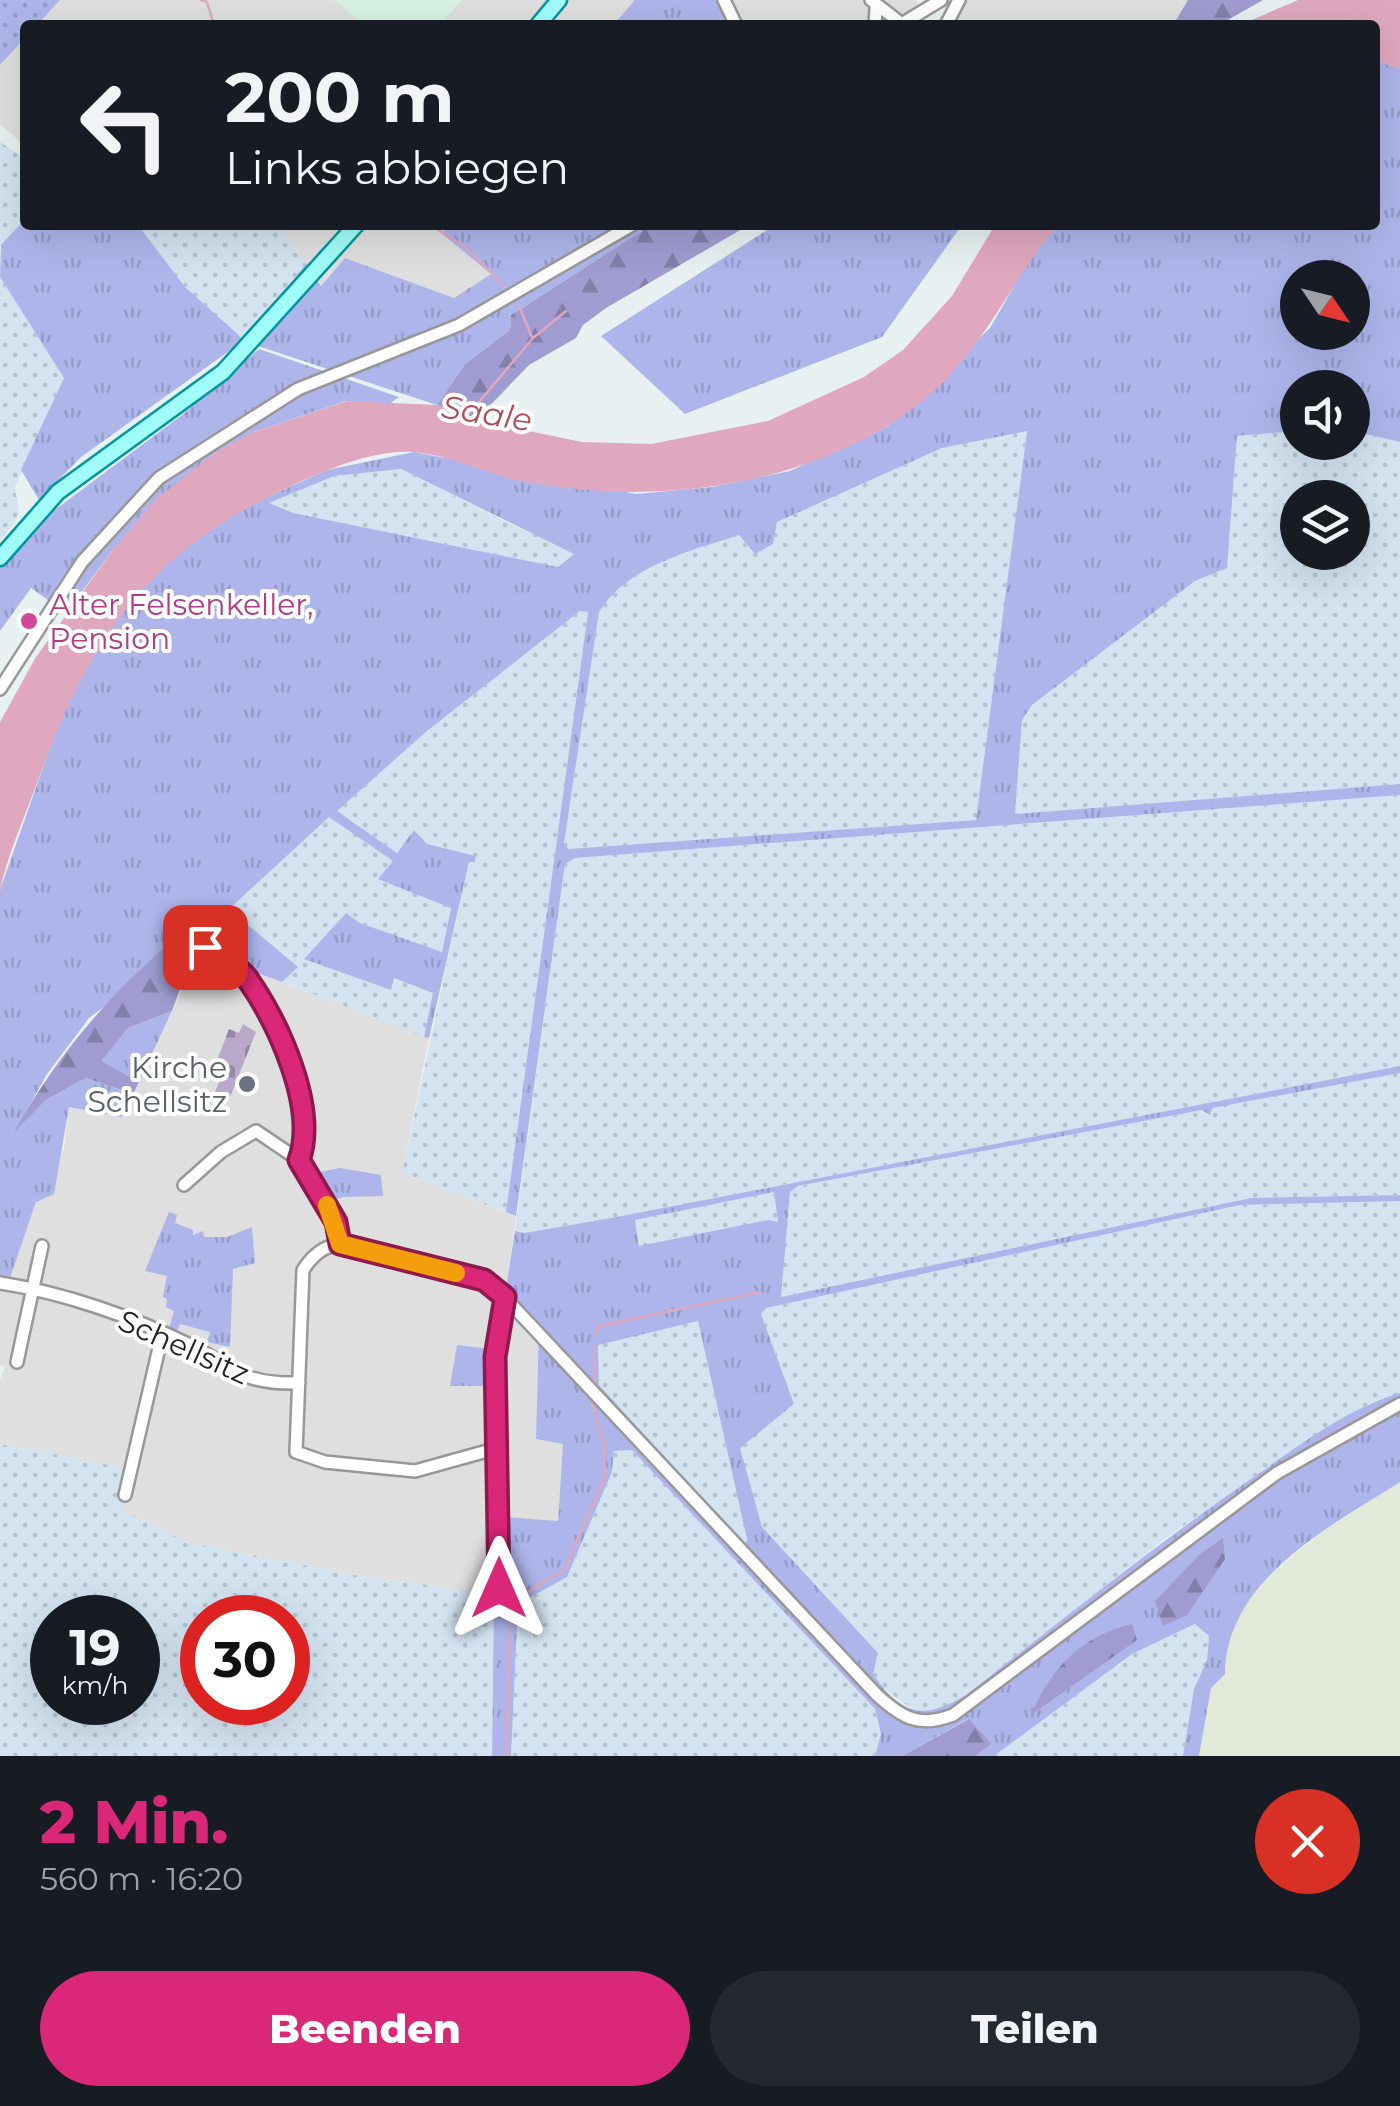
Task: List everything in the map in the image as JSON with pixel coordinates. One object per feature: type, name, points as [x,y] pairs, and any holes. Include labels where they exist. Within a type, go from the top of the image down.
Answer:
[{"type":"main road","points":[[542,20],[560,0]]},
{"type":"main road","points":[[0,558],[58,492],[223,372],[351,230]]},
{"type":"street","points":[[909,20],[941,0]]},
{"type":"street","points":[[873,4],[894,20]]},
{"type":"street","points":[[0,689],[82,562],[138,497],[278,400],[460,325],[623,230]]},
{"type":"street","points":[[205,947],[249,979],[288,1052],[299,1104],[303,1149],[299,1160]]},
{"type":"street","points":[[184,1185],[221,1152],[256,1131],[299,1160],[336,1222],[340,1244]]},
{"type":"street","points":[[498,1448],[416,1472],[296,1452],[303,1270],[310,1258],[328,1245],[340,1244],[484,1280],[505,1297],[877,1695],[902,1718],[932,1723],[953,1715],[1277,1473],[1400,1404]]},
{"type":"street","points":[[17,1362],[42,1246]]},
{"type":"street","name":"Schellsitz","points":[[0,1282],[36,1288],[192,1346],[248,1380],[300,1383]]},
{"type":"street","points":[[499,1588],[495,1357],[505,1297]]},
{"type":"street","points":[[124,1495],[162,1336]]},
{"type":"shaded area","points":[[60,0],[335,0],[358,20],[42,20]]},
{"type":"shaded area","points":[[335,0],[462,0],[444,20],[358,20]]},
{"type":"shaded area","points":[[462,0],[635,0],[617,20],[444,20]]},
{"type":"shaded area","points":[[716,0],[916,0],[922,13],[921,20],[726,20]]},
{"type":"shaded area","points":[[939,0],[1188,0],[1176,20],[942,20],[947,11]]},
{"type":"shaded area","points":[[1298,0],[1400,0],[1400,69],[1380,62],[1380,20],[1252,20]]},
{"type":"shaded area","points":[[20,43],[20,142],[0,124],[0,65]]},
{"type":"shaded area","points":[[0,142],[20,156],[20,225],[0,247]]},
{"type":"shaded area","points":[[142,230],[283,230],[306,264],[243,340],[185,287]]},
{"type":"shaded area","points":[[283,230],[445,230],[441,233],[491,274],[454,298],[345,258],[321,286]]},
{"type":"shaded area","points":[[992,230],[1053,230],[983,333],[943,382],[889,425],[806,464],[716,486],[624,492],[532,483],[430,454],[400,452],[336,467],[242,511],[162,570],[130,604],[103,642],[58,731],[0,890],[0,722],[36,657],[115,547],[157,498],[216,452],[254,432],[347,401],[437,405],[476,420],[582,442],[651,444],[768,421],[864,377],[903,350],[952,296]]},
{"type":"shaded area","points":[[0,277],[64,378],[15,487],[19,512],[0,541]]},
{"type":"shaded area","points":[[1027,430],[977,820],[568,849],[564,844],[599,612],[612,590],[659,562],[739,535],[755,554],[777,522],[942,448]]},
{"type":"shaded area","points":[[1280,432],[1280,460],[1370,460],[1370,435],[1400,442],[1400,784],[1015,815],[1022,720],[1032,705],[1195,581],[1227,568],[1237,436]]},
{"type":"shaded area","points":[[401,469],[575,553],[558,567],[293,513],[268,503],[334,476]]},
{"type":"shaded area","points":[[580,611],[588,611],[506,1212],[402,1173],[469,861],[427,844],[414,830],[397,853],[336,811],[427,731]]},
{"type":"shaded area","points":[[1400,795],[1400,1066],[611,1218],[524,1233],[515,1231],[565,864],[575,858]]},
{"type":"shaded area","points":[[329,816],[394,861],[379,879],[451,907],[442,952],[360,923],[346,913],[391,989],[393,978],[434,993],[424,1037],[282,982],[297,966],[228,909]]},
{"type":"shaded area","points":[[198,940],[244,968],[429,1038],[402,1173],[516,1216],[506,1287],[539,1325],[536,1439],[564,1444],[558,1521],[506,1595],[354,1575],[189,1543],[122,1510],[125,1468],[0,1444],[0,1380],[5,1367],[0,1365],[0,1277],[10,1277],[36,1202],[64,1148],[69,1107],[123,1117],[183,989]]},
{"type":"shaded area","points":[[1400,1073],[1400,1195],[1251,1198],[780,1297],[790,1192],[798,1186],[1202,1110],[1210,1115],[1212,1108],[1255,1098]]},
{"type":"shaded area","points":[[774,1192],[778,1222],[640,1247],[635,1220]]},
{"type":"shaded area","points":[[1400,1201],[1400,1393],[1373,1402],[1320,1431],[1166,1538],[966,1695],[937,1712],[916,1712],[880,1686],[872,1675],[878,1653],[762,1527],[739,1448],[794,1404],[761,1314],[765,1308],[1240,1205]]},
{"type":"shaded area","points":[[698,1321],[747,1539],[745,1546],[599,1385],[598,1344]]},
{"type":"shaded area","points":[[0,1444],[126,1468],[122,1510],[189,1543],[354,1575],[491,1593],[492,1756],[0,1756]]},
{"type":"shaded area","points":[[614,1450],[632,1450],[875,1709],[881,1734],[875,1756],[511,1756],[518,1603],[567,1577],[612,1472]]},
{"type":"shaded area","points":[[1400,1482],[1400,1756],[1199,1756],[1211,1688],[1225,1674],[1225,1646],[1241,1610],[1272,1573],[1324,1531]]},
{"type":"shaded area","points":[[1196,1624],[1209,1636],[1207,1660],[1194,1689],[1183,1756],[994,1756],[1132,1654]]},
{"type":"green space","points":[[0,0],[60,0],[42,20],[20,20],[20,43],[0,65]]},
{"type":"green space","points":[[635,0],[716,0],[726,20],[617,20]]},
{"type":"green space","points":[[1188,0],[1263,0],[1228,20],[1176,20]]},
{"type":"green space","points":[[1380,62],[1400,69],[1400,442],[1370,435],[1370,370],[1280,370],[1280,432],[1237,436],[1227,568],[1195,581],[1032,705],[1022,720],[1015,814],[1400,784],[1400,795],[575,858],[565,864],[516,1216],[506,1212],[588,612],[580,611],[427,731],[337,811],[397,853],[414,830],[427,844],[475,856],[475,862],[469,862],[429,1038],[424,1037],[433,993],[394,978],[391,990],[304,959],[346,913],[360,923],[442,952],[451,908],[378,879],[393,861],[329,817],[229,909],[298,967],[282,982],[244,968],[198,937],[89,1018],[47,1074],[17,1128],[46,1100],[86,1078],[133,1094],[122,1117],[69,1107],[54,1194],[36,1202],[10,1278],[0,1277],[0,890],[65,705],[112,626],[147,581],[191,542],[234,512],[327,470],[414,452],[636,494],[712,487],[790,471],[888,426],[990,328],[1029,260],[1053,230],[1380,230]],"holes":[[[1027,431],[976,820],[568,849],[564,843],[599,612],[626,583],[661,562],[739,535],[755,554],[773,544],[777,522],[942,448]],[[401,469],[574,554],[558,567],[293,513],[269,503],[334,476]]]},
{"type":"green space","points":[[20,224],[20,230],[142,230],[185,287],[244,340],[306,264],[321,286],[345,258],[454,298],[491,274],[441,233],[445,230],[643,230],[511,315],[510,330],[465,364],[437,405],[243,341],[81,457],[39,500],[21,470],[64,378],[0,277],[1,245]]},
{"type":"green space","points":[[643,230],[740,230],[606,308],[583,325],[576,338],[529,365],[476,420],[437,405],[465,364],[510,330],[511,315]]},
{"type":"green space","points":[[767,230],[958,230],[882,337],[685,414],[601,336]]},
{"type":"green space","points":[[259,349],[399,397],[388,405],[346,401],[254,432],[115,547],[66,613],[31,588],[0,631],[0,568],[44,518],[182,415]]},
{"type":"green space","points":[[183,931],[199,937],[172,1011],[128,1028],[101,1061],[139,1082],[133,1094],[86,1078],[46,1100],[14,1132],[50,1074],[89,1024]]},
{"type":"green space","points":[[172,1011],[139,1082],[100,1061],[128,1028]]},
{"type":"green space","points":[[243,1024],[256,1032],[229,1100],[214,1094],[222,1076],[213,1071],[229,1029],[239,1033]]},
{"type":"green space","points":[[1400,1066],[1400,1073],[1212,1108],[1210,1115],[1202,1110],[798,1186],[790,1192],[781,1297],[1251,1198],[1400,1195],[1400,1201],[1240,1205],[766,1308],[761,1314],[794,1404],[740,1448],[762,1527],[878,1653],[873,1674],[884,1688],[904,1706],[926,1711],[966,1695],[1141,1559],[1302,1443],[1359,1409],[1400,1393],[1400,1482],[1314,1537],[1262,1583],[1243,1610],[1230,1640],[1225,1674],[1211,1688],[1199,1756],[1183,1756],[1194,1689],[1207,1660],[1209,1636],[1195,1624],[1132,1654],[994,1756],[975,1756],[992,1744],[968,1719],[902,1756],[875,1756],[881,1734],[875,1709],[632,1450],[614,1451],[612,1472],[567,1577],[518,1604],[511,1756],[492,1756],[491,1593],[506,1594],[505,1517],[558,1521],[563,1444],[536,1439],[539,1325],[506,1287],[515,1231],[524,1233]],"holes":[[[774,1192],[778,1222],[768,1220],[639,1246],[635,1220]],[[698,1321],[747,1539],[745,1545],[599,1385],[598,1345]]]},
{"type":"green space","points":[[340,1168],[381,1175],[383,1196],[343,1197],[331,1202],[315,1173]]},
{"type":"green space","points":[[169,1212],[177,1215],[175,1223],[193,1230],[193,1235],[203,1231],[204,1237],[227,1237],[252,1227],[255,1263],[233,1269],[230,1347],[207,1342],[210,1332],[180,1324],[177,1332],[169,1328],[174,1311],[166,1307],[167,1299],[163,1297],[167,1276],[145,1271]]},
{"type":"green space","points":[[457,1345],[491,1349],[492,1386],[450,1386]]},
{"type":"green space","points":[[1223,1538],[1225,1559],[1187,1615],[1163,1626],[1155,1601],[1200,1554]]},
{"type":"green space","points":[[1132,1624],[1137,1640],[1031,1715],[1048,1683],[1070,1656],[1098,1637]]},
{"type":"green space","points":[[969,1719],[992,1744],[975,1756],[902,1756]]},
{"type":"waterway","points":[[201,0],[207,2],[212,20]]},
{"type":"waterway","points":[[439,230],[468,249],[507,289]]},
{"type":"waterway","points":[[519,306],[532,337]]},
{"type":"waterway","name":"Saale","points":[[468,415],[533,338],[566,311]]},
{"type":"waterway","points":[[595,1335],[599,1326],[760,1292]]},
{"type":"waterway","points":[[594,1381],[595,1346]]},
{"type":"waterway","points":[[506,1756],[511,1602],[564,1570],[604,1479],[605,1447],[592,1404]]},
{"type":"slow traffic","points":[[327,1205],[336,1222],[340,1244],[353,1243],[456,1273]]},
{"type":"place","name":"Alter Felsenkeller, Pension","points":[[29,621]]},
{"type":"place","name":"Kirche Schellsitz","points":[[247,1084]]},
{"type":"route","points":[[205,947],[249,979],[288,1052],[299,1104],[303,1149],[299,1160],[336,1222],[340,1244],[353,1243],[484,1280],[505,1297],[495,1357],[499,1588]]}]
